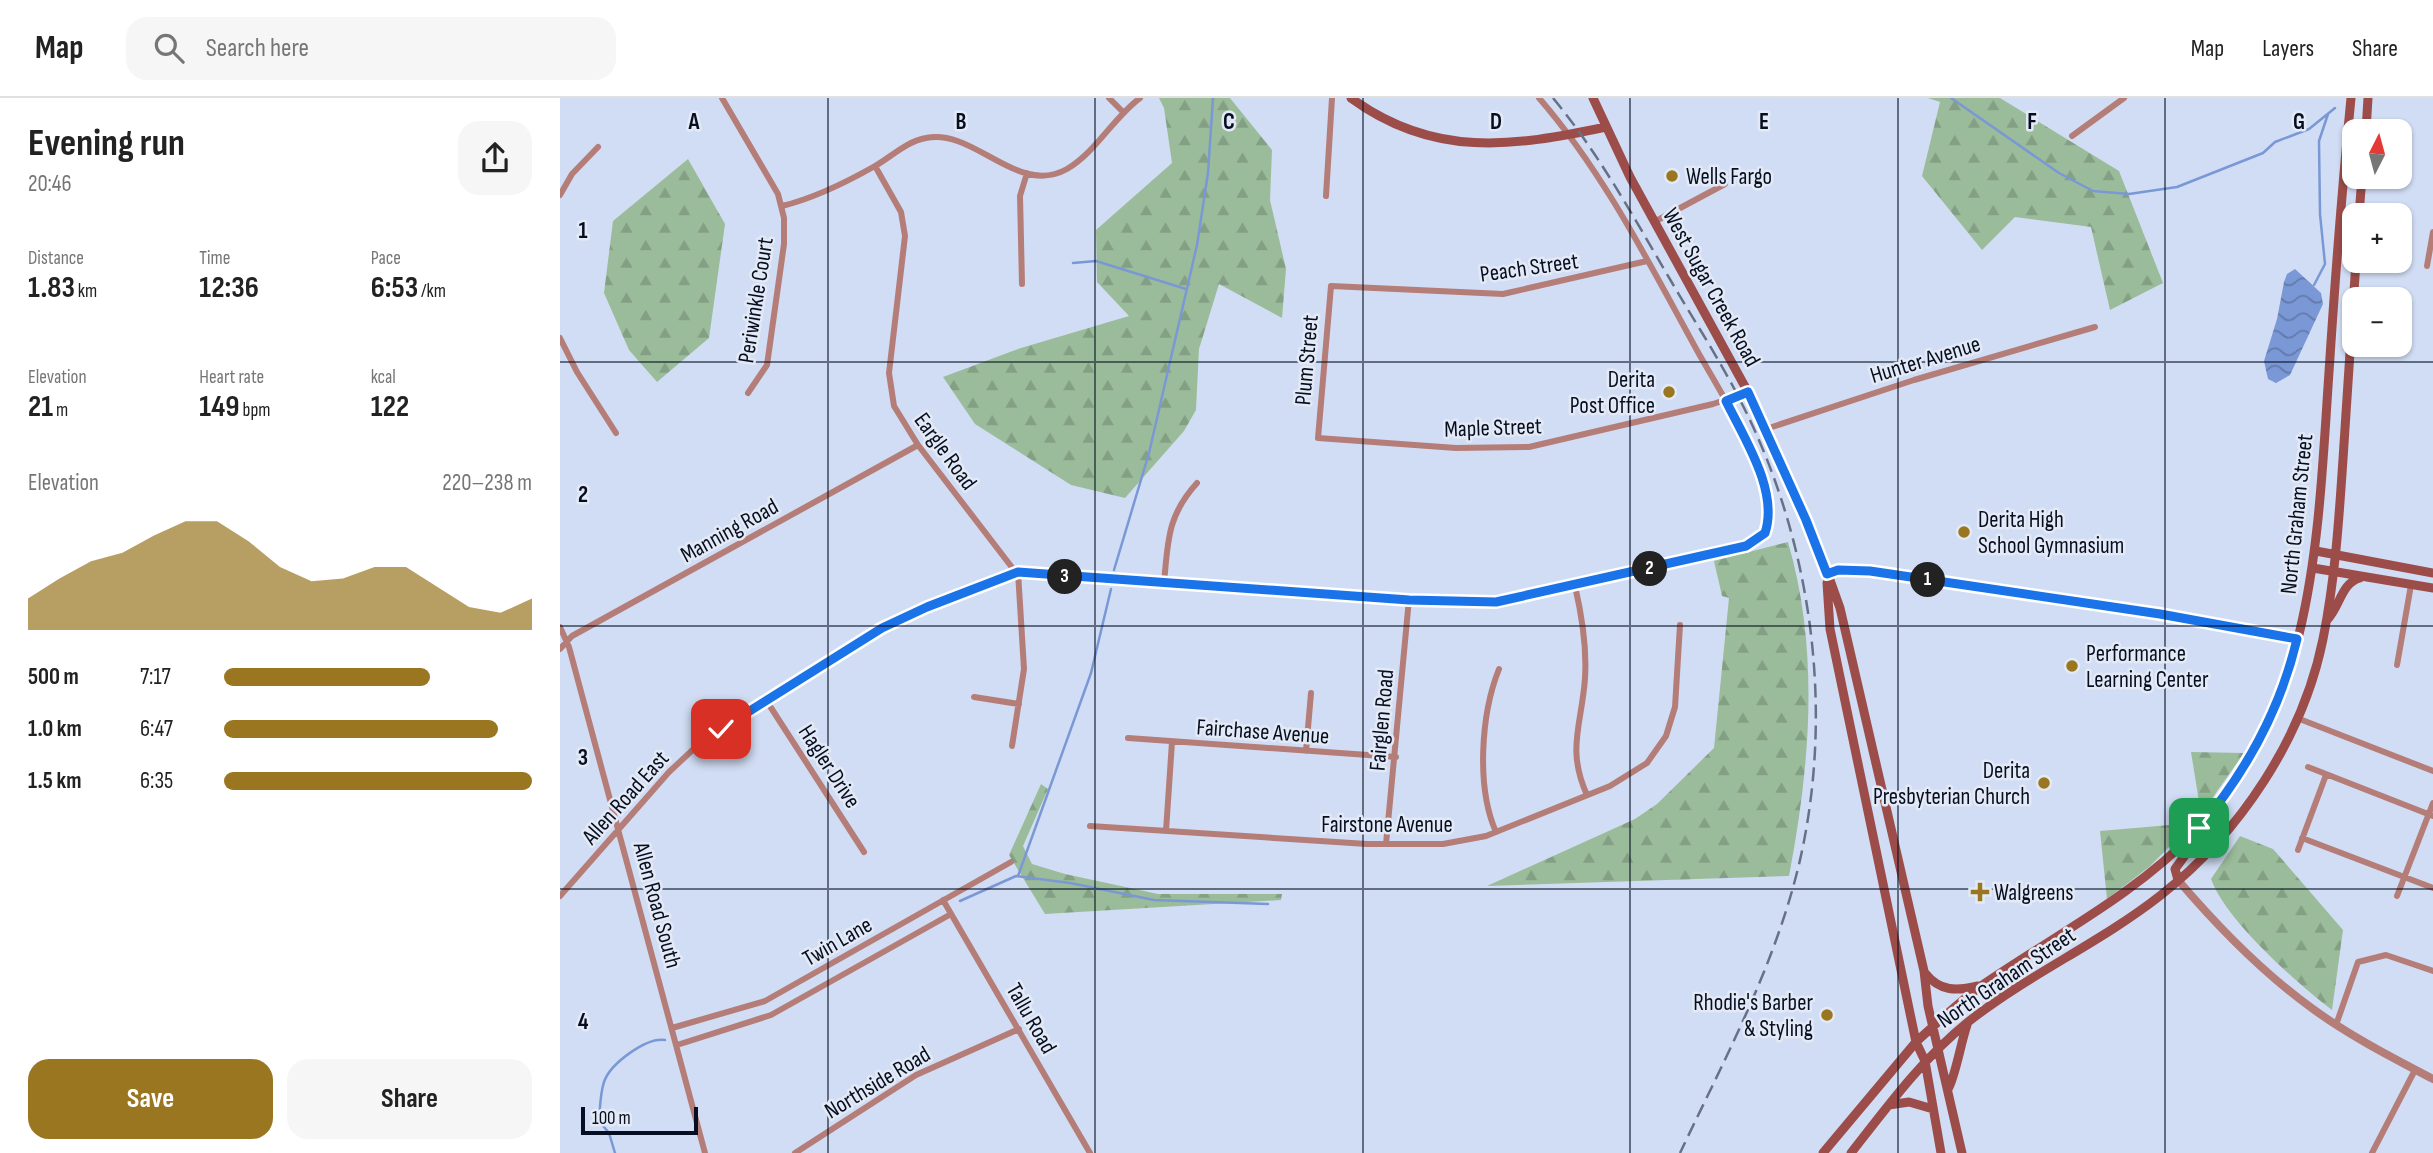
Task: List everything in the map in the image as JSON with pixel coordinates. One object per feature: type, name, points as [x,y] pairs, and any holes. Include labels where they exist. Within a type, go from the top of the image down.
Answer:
[{"type":"main road","points":[[1351,98],[1391,123],[1443,141],[1488,144],[1606,127]]},
{"type":"main road","name":"West Sugar Creek Road","points":[[1593,98],[1654,222],[1748,392],[1827,574],[1846,629],[1924,971],[1933,1027],[1962,1153]]},
{"type":"main road","name":"North Graham Street","points":[[1823,1153],[1916,1042],[1933,1027],[1983,985],[2097,913],[2162,863],[2199,828],[2232,786],[2263,734],[2283,688],[2297,639],[2316,551],[2351,98]]},
{"type":"main road","points":[[2367,119],[2368,98]]},
{"type":"main road","name":"North Graham Street","points":[[1851,1153],[1938,1047],[2021,985],[2130,918],[2178,880],[2250,801],[2280,753],[2297,718],[2316,664],[2326,621],[2335,554],[2355,273]]},
{"type":"main road","points":[[2316,551],[2433,572]]},
{"type":"main road","points":[[2313,568],[2433,588]]},
{"type":"main road","name":"West Sugar Creek Road","points":[[1827,574],[1830,629],[1916,1042],[1926,1061],[1941,1153]]},
{"type":"main road","points":[[2326,621],[2336,610],[2347,585],[2364,577]]},
{"type":"main road","points":[[1852,734],[1863,737],[1867,743],[1872,767],[1879,780]]},
{"type":"main road","points":[[2178,880],[2175,869],[2194,843],[2199,828]]},
{"type":"main road","points":[[1924,971],[1937,985],[1951,990],[1983,985]]},
{"type":"main road","points":[[1948,1089],[1954,1079],[1954,1064],[1968,1023]]},
{"type":"main road","points":[[1889,1105],[1909,1102],[1933,1109]]},
{"type":"street","name":"Periwinkle Court","points":[[722,98],[768,176],[782,206],[784,244],[767,365],[748,393]]},
{"type":"street","points":[[1108,98],[1124,113]]},
{"type":"street","points":[[782,206],[816,197],[914,142],[937,136],[955,140],[1027,173],[1045,176],[1068,168],[1140,98]]},
{"type":"street","points":[[1326,196],[1332,98]]},
{"type":"street","points":[[1012,746],[1024,669],[1018,572],[1409,600],[1496,602],[1736,549],[1761,538],[1769,519],[1767,500],[1726,401],[1647,261],[1570,134],[1539,98]]},
{"type":"street","points":[[2072,136],[2124,98]]},
{"type":"street","points":[[560,195],[572,174],[598,147]]},
{"type":"street","name":"Eargle Road","points":[[875,166],[901,212],[905,236],[890,358],[890,390],[898,416],[1007,563],[1018,572]]},
{"type":"street","points":[[1022,285],[1020,196],[1027,173]]},
{"type":"street","points":[[1654,222],[1725,184]]},
{"type":"street","points":[[2427,266],[2433,232]]},
{"type":"street","name":"Peach Street","points":[[1331,286],[1503,294],[1647,261]]},
{"type":"street","name":"Plum Street","points":[[1318,438],[1331,286]]},
{"type":"street","name":"Hunter Avenue","points":[[1766,429],[1914,380],[2095,327]]},
{"type":"street","points":[[560,338],[577,372],[616,433]]},
{"type":"street","name":"Maple Street","points":[[1318,438],[1465,448],[1529,447],[1726,401],[1748,392]]},
{"type":"street","name":"Manning Road","points":[[560,649],[567,641],[918,445]]},
{"type":"street","points":[[1164,583],[1172,517],[1180,502],[1197,483]]},
{"type":"street","points":[[1827,574],[1838,570],[1870,571],[2160,614],[2297,639]]},
{"type":"street","name":"Allen Road East","points":[[560,896],[686,755],[831,658],[900,619],[1018,572]]},
{"type":"street","points":[[2398,665],[2411,585]]},
{"type":"street","points":[[1575,586],[1584,629],[1585,673],[1575,752],[1587,795]]},
{"type":"street","name":"Fairglen Road","points":[[1387,845],[1409,600]]},
{"type":"street","name":"Fairstone Avenue","points":[[1090,826],[1387,845],[1457,843],[1496,832],[1638,771],[1655,754],[1666,736],[1677,692],[1681,625]]},
{"type":"street","name":"Allen Road South","points":[[560,627],[567,641],[620,828],[705,1153]]},
{"type":"street","points":[[1496,832],[1485,801],[1483,777],[1491,691],[1499,669]]},
{"type":"street","points":[[1306,751],[1311,692]]},
{"type":"street","points":[[974,696],[1019,704]]},
{"type":"street","name":"Hagler Drive","points":[[766,700],[864,852]]},
{"type":"street","points":[[2297,718],[2433,771]]},
{"type":"street","name":"Fairchase Avenue","points":[[1128,737],[1396,757]]},
{"type":"street","points":[[1167,831],[1172,742]]},
{"type":"street","points":[[2308,767],[2431,815]]},
{"type":"street","points":[[2298,849],[2326,775]]},
{"type":"street","points":[[2397,896],[2431,815],[2433,803]]},
{"type":"street","points":[[2302,838],[2433,888]]},
{"type":"street","name":"Twin Lane","points":[[672,1028],[765,1001],[1011,862]]},
{"type":"street","points":[[2178,880],[2272,977],[2336,1025],[2433,1079]]},
{"type":"street","name":"Tallu Road","points":[[943,900],[1090,1153]]},
{"type":"street","name":"Twin Lane","points":[[677,1045],[771,1015],[951,914]]},
{"type":"street","points":[[2336,1025],[2358,962],[2386,955],[2433,971]]},
{"type":"street","name":"Northside Road","points":[[795,1153],[916,1075],[1018,1029]]},
{"type":"street","points":[[2372,1153],[2415,1070]]},
{"type":"green space","points":[[1159,98],[1230,98],[1272,150],[1270,200],[1286,269],[1282,318],[1219,284],[1199,349],[1196,410],[1184,431],[1125,498],[1071,485],[975,424],[943,377],[1021,348],[1129,316],[1097,282],[1096,230],[1172,163],[1164,108]]},
{"type":"green space","points":[[1928,98],[2000,98],[2119,171],[2163,283],[2110,310],[2091,227],[2015,217],[1982,250],[1922,176],[1940,102]]},
{"type":"green space","points":[[688,159],[725,224],[709,338],[657,382],[629,350],[604,293],[613,221]]},
{"type":"green space","points":[[1788,542],[1805,625],[1808,667],[1806,751],[1789,876],[1487,886],[1635,819],[1657,804],[1714,748],[1729,598],[1722,596],[1714,561]]},
{"type":"green space","points":[[2191,752],[2244,753],[2201,814]]},
{"type":"green space","points":[[1041,784],[1048,789],[1023,846],[1032,864],[1158,894],[1282,894],[1281,900],[1045,914],[1009,855]]},
{"type":"green space","points":[[2193,823],[2149,867],[2107,899],[2100,831]]},
{"type":"green space","points":[[2240,836],[2273,849],[2343,930],[2332,1010],[2264,950],[2219,896],[2211,879]]},
{"type":"water","points":[[2295,269],[2321,293],[2323,304],[2290,375],[2276,383],[2268,379],[2264,361],[2277,319],[2284,282],[2287,274]]},
{"type":"waterway","points":[[1114,570],[1149,453],[1197,245],[1208,173],[1213,98]]},
{"type":"waterway","points":[[1951,98],[2059,173],[2093,191],[2129,194],[2177,187],[2263,153],[2275,142],[2309,129],[2335,108]]},
{"type":"waterway","points":[[2314,285],[2325,264],[2320,214],[2319,141],[2328,114]]},
{"type":"waterway","points":[[1073,263],[1096,261],[1186,289]]},
{"type":"waterway","points":[[1018,876],[1091,673],[1111,589]]},
{"type":"waterway","points":[[960,901],[1016,876],[1070,883],[1154,900],[1268,904]]},
{"type":"waterway","points":[[615,1153],[609,1133],[599,1121],[604,1082],[613,1067],[630,1053],[648,1043],[665,1040]]},
{"type":"railway","points":[[1553,98],[1616,187],[1738,396],[1763,450],[1783,506],[1799,564],[1809,623],[1815,682],[1815,742],[1810,802],[1800,860],[1790,899],[1748,1010],[1680,1153]]},
{"type":"place","name":"Wells Fargo","points":[[1672,176]]},
{"type":"place","name":"Derita Post Office","points":[[1669,392]]},
{"type":"place","name":"Derita High School Gymnasium","points":[[1964,532]]},
{"type":"place","name":"Performance Learning Center","points":[[2072,666]]},
{"type":"place","name":"Derita Presbyterian Church","points":[[2044,783]]},
{"type":"place","name":"Walgreens","points":[[1980,892]]},
{"type":"place","name":"Rhodie's Barber & Styling","points":[[1827,1015]]},
{"type":"route","points":[[721,729],[882,628],[927,607],[1018,572],[1038,576],[1475,603],[1513,600],[1746,546],[1761,538],[1769,519],[1767,500],[1758,472],[1726,401],[1748,392],[1820,552],[1827,574],[1838,570],[1870,571],[2160,614],[2297,639],[2283,688],[2249,761],[2199,828]]}]
